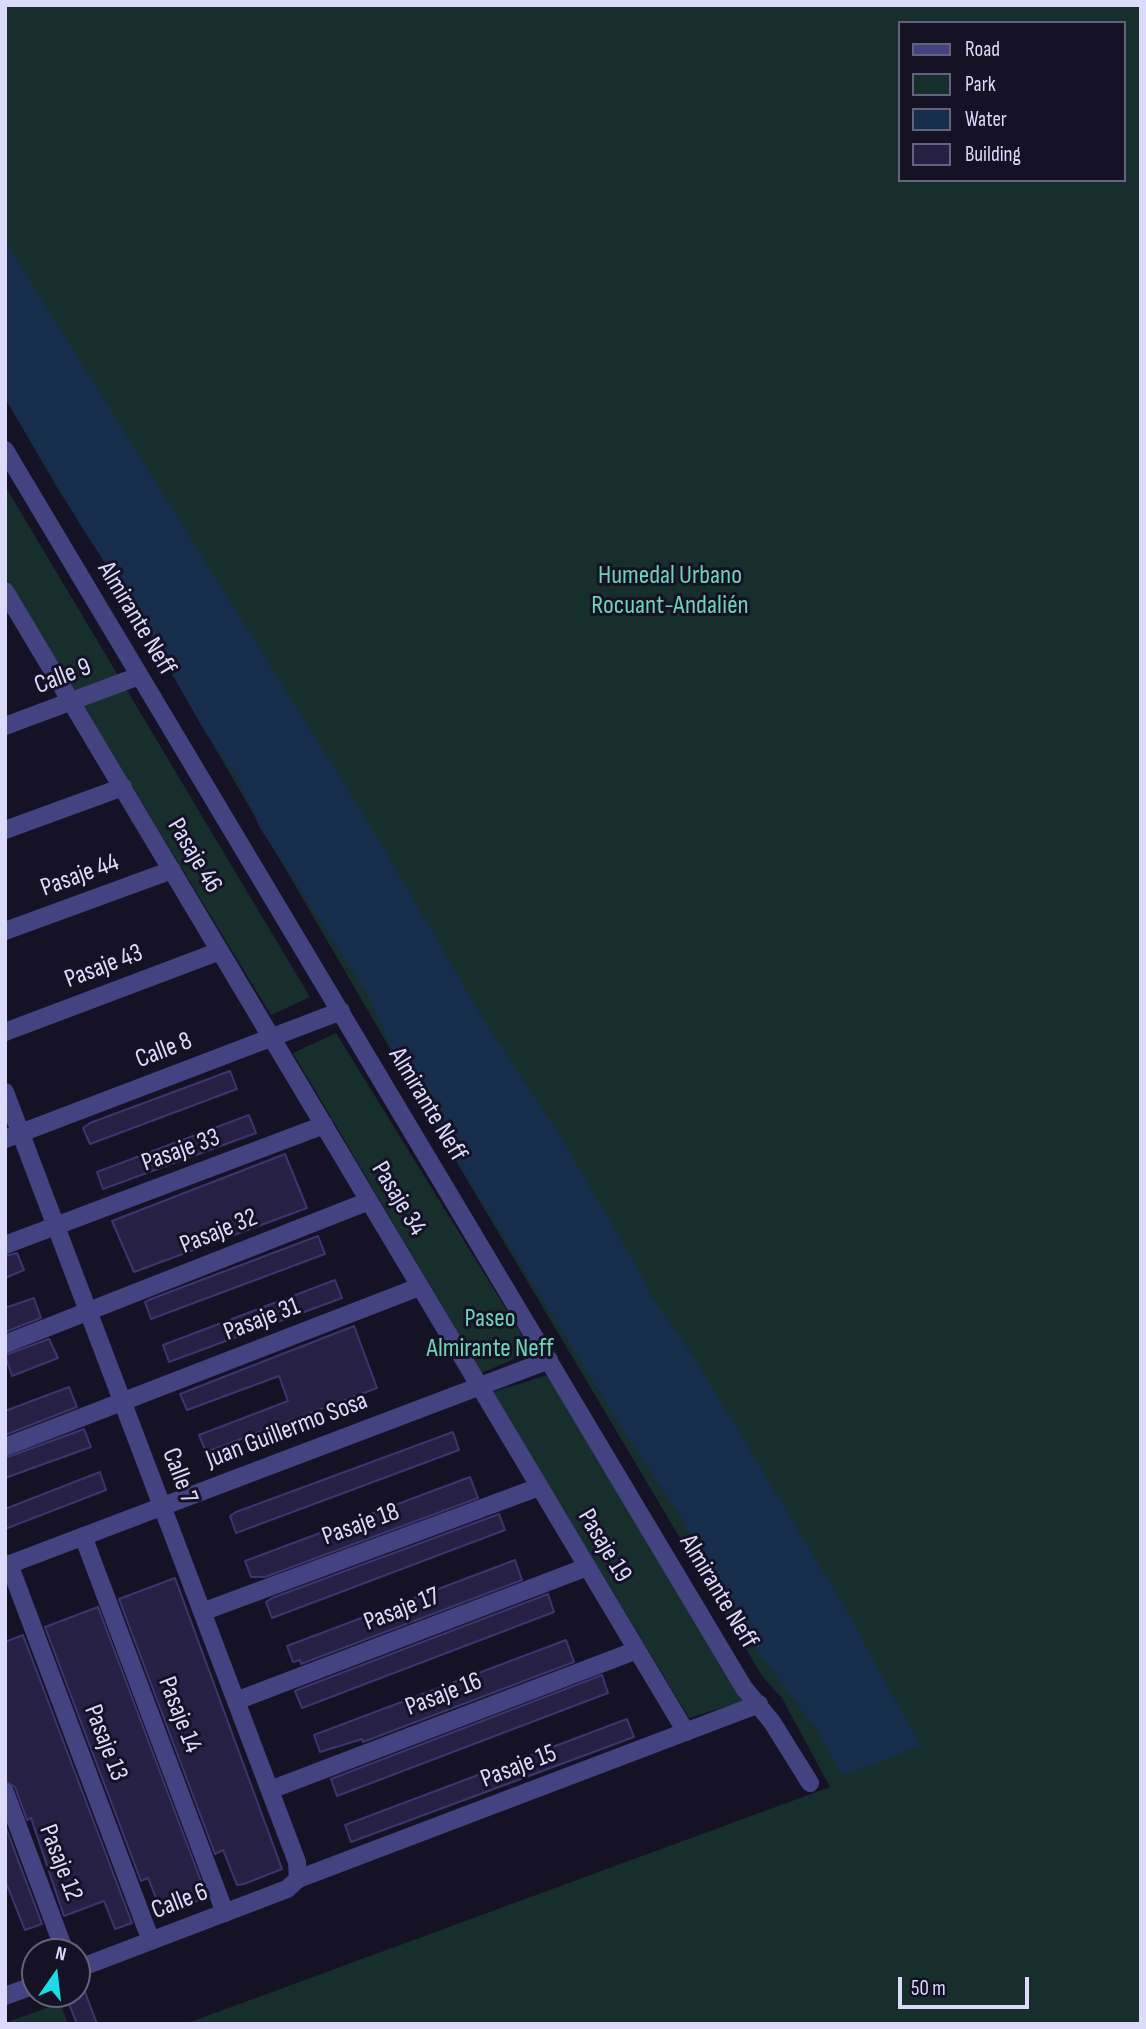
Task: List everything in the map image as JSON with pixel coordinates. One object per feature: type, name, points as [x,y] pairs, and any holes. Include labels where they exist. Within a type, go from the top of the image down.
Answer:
[{"type":"street","name":"Almirante Neff","points":[[5,450],[744,1688],[759,1704],[810,1783]]},
{"type":"street","name":"Pasaje 46","points":[[5,591],[272,1038]]},
{"type":"street","points":[[5,628],[23,621]]},
{"type":"street","name":"Calle 9","points":[[5,726],[139,676]]},
{"type":"street","points":[[5,830],[122,787]]},
{"type":"street","name":"Pasaje 44","points":[[5,931],[172,870]]},
{"type":"street","name":"Pasaje 43","points":[[5,1032],[220,951]]},
{"type":"street","name":"Calle 8","points":[[13,1136],[341,1012]]},
{"type":"street","name":"Pasaje 34","points":[[272,1038],[478,1386]]},
{"type":"street","name":"Calle 7","points":[[5,1092],[13,1136],[56,1226],[89,1312],[299,1868],[298,1879]]},
{"type":"street","name":"Pasaje 33","points":[[5,1245],[324,1125]]},
{"type":"street","name":"Pasaje 32","points":[[5,1344],[369,1201]]},
{"type":"street","name":"Pasaje 31","points":[[5,1447],[419,1287]]},
{"type":"street","name":"Juan Guillermo Sosa","points":[[7,1565],[549,1360]]},
{"type":"street","name":"Pasaje 19","points":[[478,1386],[686,1732]]},
{"type":"street","name":"Pasaje 18","points":[[202,1612],[539,1487]]},
{"type":"street","name":"Pasaje 14","points":[[83,1536],[225,1913]]},
{"type":"street","name":"Pasaje 13","points":[[7,1565],[151,1941]]},
{"type":"street","name":"Pasaje 17","points":[[236,1701],[587,1567]]},
{"type":"street","name":"Pasaje 16","points":[[270,1790],[636,1650]]},
{"type":"street","name":"Pasaje 15","points":[[298,1879],[759,1704]]},
{"type":"street","name":"Pasaje 12","points":[[5,1792],[60,1938]]},
{"type":"street","name":"Calle 6","points":[[91,1964],[287,1889],[298,1879]]},
{"type":"green space","name":"Humedal Urbano Rocuant-Andalién","points":[[5,5],[1141,5],[1141,2024],[185,2024],[830,1787],[782,1698],[762,1676],[438,1131],[130,602],[56,486],[5,398]]},
{"type":"green space","points":[[5,486],[310,997],[271,1015],[5,577]]},
{"type":"green space","name":"Paseo Almirante Neff","points":[[336,1033],[532,1351],[482,1373],[293,1053]]},
{"type":"green space","points":[[551,1374],[744,1701],[689,1718],[493,1392]]},
{"type":"green space","points":[[46,2008],[62,2008],[68,2024],[5,2024]]},
{"type":"water","points":[[5,241],[371,827],[482,1017],[562,1139],[642,1276],[648,1291],[696,1361],[848,1613],[920,1746],[871,1766],[844,1774],[840,1772],[815,1727],[739,1626],[681,1517],[624,1431],[438,1131],[412,1081],[395,1057],[367,993],[260,828],[239,781],[205,732],[139,615],[83,529],[5,398]]},
{"type":"building","points":[[230,1071],[237,1089],[90,1144],[83,1128],[90,1123]]},
{"type":"building","points":[[249,1115],[256,1133],[103,1189],[97,1172]]},
{"type":"building","points":[[285,1154],[307,1208],[134,1272],[112,1221]]},
{"type":"building","points":[[318,1236],[325,1254],[151,1319],[145,1302],[151,1299]]},
{"type":"building","points":[[17,1253],[24,1270],[5,1278],[5,1256]]},
{"type":"building","points":[[335,1280],[342,1298],[169,1362],[163,1345]]},
{"type":"building","points":[[34,1298],[41,1318],[5,1332],[5,1308]]},
{"type":"building","points":[[354,1326],[377,1388],[206,1452],[199,1435],[288,1401],[279,1376],[187,1410],[180,1394]]},
{"type":"building","points":[[49,1339],[58,1358],[12,1376],[5,1355]]},
{"type":"building","points":[[69,1387],[77,1407],[5,1435],[5,1411]]},
{"type":"building","points":[[84,1429],[91,1447],[5,1478],[5,1458]]},
{"type":"building","points":[[453,1432],[459,1450],[236,1533],[230,1516],[236,1512]]},
{"type":"building","points":[[100,1472],[106,1490],[5,1529],[5,1509]]},
{"type":"building","points":[[470,1477],[478,1498],[265,1577],[251,1577],[245,1561]]},
{"type":"building","points":[[499,1514],[505,1530],[272,1618],[266,1602],[272,1598]]},
{"type":"building","points":[[515,1560],[522,1580],[301,1664],[300,1660],[293,1662],[287,1646]]},
{"type":"building","points":[[175,1578],[282,1869],[244,1884],[237,1885],[223,1850],[215,1854],[119,1599]]},
{"type":"building","points":[[548,1594],[554,1612],[302,1708],[295,1691]]},
{"type":"building","points":[[98,1607],[207,1897],[169,1912],[162,1913],[148,1878],[141,1881],[45,1627]]},
{"type":"building","points":[[23,1635],[132,1923],[115,1929],[104,1901],[64,1916],[31,1818],[27,1820],[15,1787],[5,1781],[5,1642]]},
{"type":"building","points":[[566,1640],[574,1662],[363,1742],[362,1739],[320,1752],[314,1735]]},
{"type":"building","points":[[602,1675],[608,1693],[337,1796],[331,1779]]},
{"type":"building","points":[[627,1719],[634,1737],[351,1842],[345,1825]]},
{"type":"building","points":[[5,1825],[42,1924],[25,1930],[5,1880]]},
{"type":"building","points":[[71,2008],[91,2008],[97,2024],[77,2024]]}]
